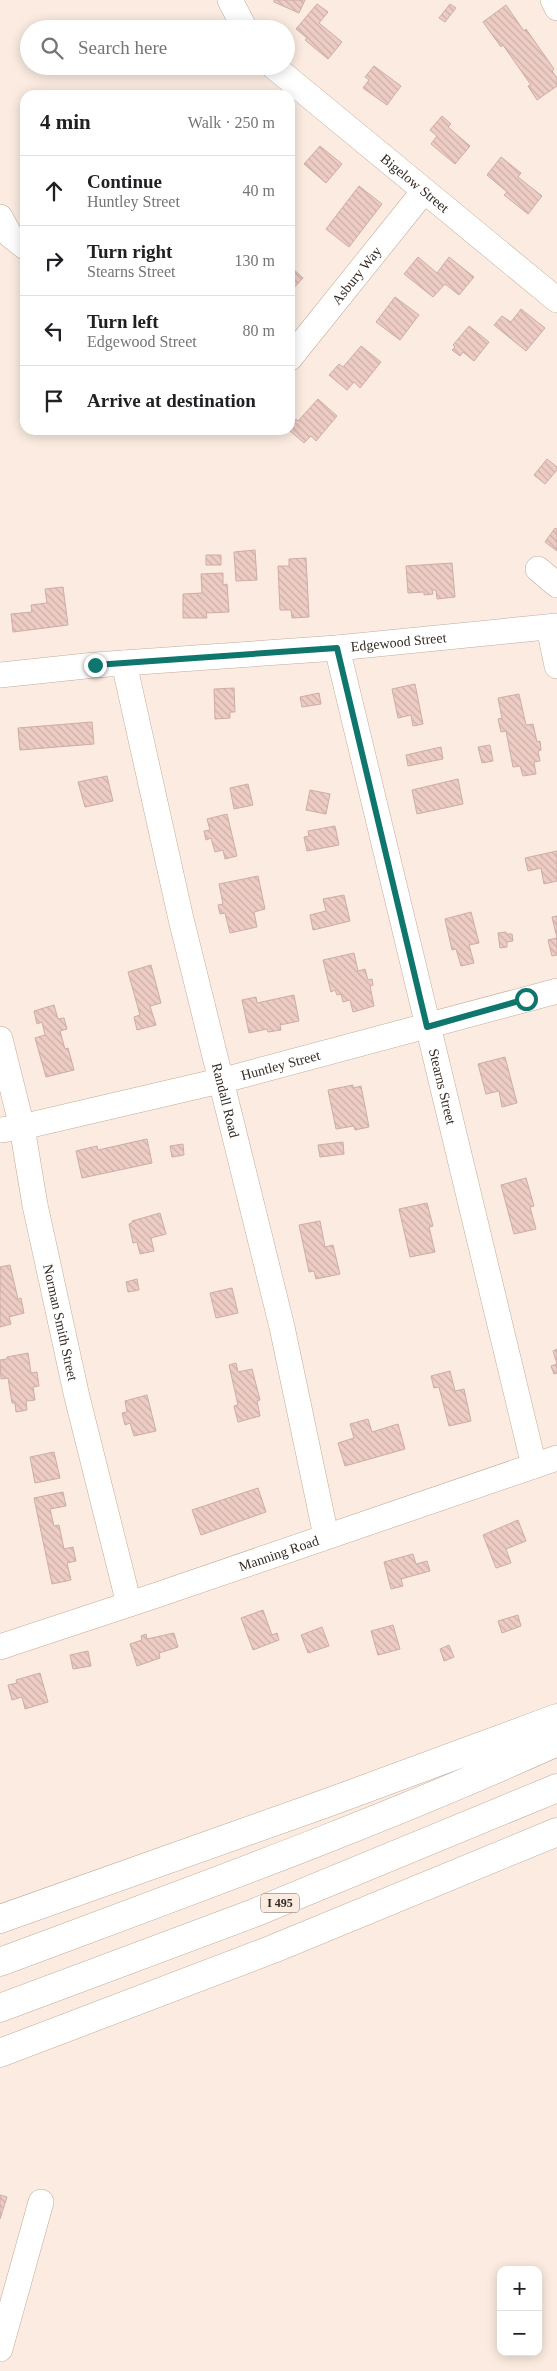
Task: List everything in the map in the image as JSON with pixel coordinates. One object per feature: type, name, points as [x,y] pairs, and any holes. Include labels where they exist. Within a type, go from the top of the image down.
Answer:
[{"type":"highway","points":[[0,1918],[315,1807],[557,1718]]},
{"type":"highway","points":[[0,1962],[157,1904],[416,1802],[557,1742]]},
{"type":"highway","name":"I 495","points":[[0,2008],[254,1913],[557,1788]]},
{"type":"highway","points":[[0,2053],[299,1938],[557,1832]]},
{"type":"street","points":[[230,0],[240,20]]},
{"type":"street","points":[[553,0],[557,8]]},
{"type":"street","name":"Bigelow Street","points":[[283,75],[557,300]]},
{"type":"street","name":"Asbury Way","points":[[295,352],[424,191]]},
{"type":"street","points":[[538,569],[557,585]]},
{"type":"street","points":[[553,627],[557,666]]},
{"type":"street","name":"Edgewood Street","points":[[0,675],[124,663],[337,648],[553,627]]},
{"type":"street","name":"Stearns Street","points":[[337,648],[534,1466]]},
{"type":"street","name":"Randall Road","points":[[124,663],[181,919],[282,1327],[326,1536]]},
{"type":"street","name":"Huntley Street","points":[[11,1128],[220,1081],[557,991]]},
{"type":"street","name":"Norman Smith Street","points":[[0,1040],[11,1128],[34,1206],[77,1397],[129,1604]]},
{"type":"street","name":"Manning Road","points":[[0,1647],[557,1458]]},
{"type":"street","points":[[0,2349],[41,2202]]},
{"type":"building","points":[[274,0],[305,0],[299,13],[274,2]]},
{"type":"building","points":[[317,4],[328,12],[319,23],[342,42],[328,59],[305,40],[307,38],[296,29]]},
{"type":"building","points":[[450,4],[456,8],[445,22],[439,18]]},
{"type":"building","points":[[506,5],[524,31],[526,29],[554,69],[552,71],[557,78],[557,86],[537,100],[528,86],[531,85],[503,45],[501,47],[483,22]]},
{"type":"building","points":[[374,66],[401,86],[387,105],[363,88],[369,80],[365,77]]},
{"type":"building","points":[[442,116],[451,124],[448,127],[470,146],[455,164],[431,144],[437,136],[430,130]]},
{"type":"building","points":[[320,146],[342,164],[326,183],[304,164]]},
{"type":"building","points":[[501,157],[521,173],[518,177],[542,196],[528,214],[504,195],[507,192],[487,175]]},
{"type":"building","points":[[359,186],[382,204],[349,247],[326,229]]},
{"type":"building","points":[[418,257],[437,273],[449,257],[474,277],[459,295],[445,284],[433,297],[404,274]]},
{"type":"building","points":[[295,271],[303,278],[295,287]]},
{"type":"building","points":[[395,297],[419,315],[400,340],[376,322]]},
{"type":"building","points":[[521,309],[545,328],[526,351],[494,325],[502,316],[511,322]]},
{"type":"building","points":[[469,326],[489,342],[474,361],[463,352],[460,356],[452,350],[455,347],[453,345]]},
{"type":"building","points":[[361,346],[381,362],[360,388],[354,382],[347,390],[329,375],[339,364],[343,367]]},
{"type":"building","points":[[318,399],[337,416],[316,441],[311,436],[304,443],[295,435],[295,421],[296,419],[298,421]]},
{"type":"building","points":[[547,459],[557,467],[557,470],[545,484],[534,475]]},
{"type":"building","points":[[555,528],[557,529],[557,551],[545,542]]},
{"type":"building","points":[[255,550],[257,580],[236,581],[234,552]]},
{"type":"building","points":[[206,555],[221,555],[221,565],[206,565]]},
{"type":"building","points":[[306,558],[309,617],[292,618],[291,610],[280,610],[278,566],[289,566],[289,559]]},
{"type":"building","points":[[452,563],[455,597],[437,599],[436,590],[432,590],[433,594],[424,595],[424,592],[408,593],[406,566]]},
{"type":"building","points":[[223,573],[223,585],[227,584],[229,612],[206,613],[207,618],[183,618],[183,594],[202,593],[201,574]]},
{"type":"building","points":[[63,587],[68,625],[13,632],[11,614],[32,612],[31,605],[47,603],[45,589]]},
{"type":"building","points":[[415,684],[423,724],[413,726],[411,715],[398,718],[392,689]]},
{"type":"building","points":[[234,688],[235,712],[230,712],[230,718],[215,719],[214,689]]},
{"type":"building","points":[[319,693],[321,704],[302,707],[300,697]]},
{"type":"building","points":[[519,694],[526,725],[533,724],[537,742],[540,741],[541,750],[538,751],[540,761],[534,762],[536,774],[523,776],[520,766],[513,767],[506,731],[501,732],[498,719],[502,718],[498,698]]},
{"type":"building","points":[[92,722],[94,744],[20,750],[18,728]]},
{"type":"building","points":[[490,745],[493,761],[482,763],[478,747]]},
{"type":"building","points":[[441,747],[443,759],[408,766],[406,755]]},
{"type":"building","points":[[107,776],[113,801],[85,807],[78,782]]},
{"type":"building","points":[[458,779],[463,804],[417,814],[412,790]]},
{"type":"building","points":[[248,784],[253,805],[234,809],[230,788]]},
{"type":"building","points":[[310,790],[330,794],[326,814],[306,810]]},
{"type":"building","points":[[227,814],[237,856],[225,859],[223,850],[215,852],[211,838],[206,840],[204,831],[210,830],[207,819]]},
{"type":"building","points":[[335,826],[339,845],[307,851],[304,837],[309,836],[308,831]]},
{"type":"building","points":[[557,851],[557,881],[544,884],[541,868],[528,871],[525,858]]},
{"type":"building","points":[[258,876],[265,909],[254,912],[257,927],[230,933],[225,913],[220,914],[218,905],[223,904],[219,884]]},
{"type":"building","points":[[344,895],[350,921],[313,930],[310,915],[326,911],[323,899]]},
{"type":"building","points":[[471,912],[479,943],[469,945],[474,963],[461,966],[456,949],[452,950],[445,919]]},
{"type":"building","points":[[557,916],[557,938],[552,917]]},
{"type":"building","points":[[506,932],[506,934],[512,934],[513,941],[507,942],[507,947],[500,948],[498,933]]},
{"type":"building","points":[[557,938],[557,955],[552,956],[548,940]]},
{"type":"building","points":[[354,953],[358,971],[365,969],[368,980],[372,979],[373,985],[370,986],[374,1006],[353,1012],[350,1000],[343,1002],[341,994],[337,995],[335,990],[331,992],[323,960]]},
{"type":"building","points":[[151,965],[161,1003],[150,1006],[156,1025],[137,1030],[134,1017],[140,1015],[128,972]]},
{"type":"building","points":[[294,995],[299,1021],[280,1025],[281,1030],[268,1032],[267,1029],[249,1033],[242,1000],[256,997],[257,1003]]},
{"type":"building","points":[[54,1005],[58,1019],[64,1018],[67,1029],[60,1031],[65,1049],[68,1048],[74,1070],[46,1077],[35,1038],[45,1035],[42,1022],[37,1024],[34,1011]]},
{"type":"building","points":[[505,1057],[517,1103],[502,1107],[499,1091],[486,1094],[478,1064]]},
{"type":"building","points":[[353,1085],[353,1088],[361,1086],[369,1127],[355,1130],[354,1126],[336,1129],[328,1090]]},
{"type":"building","points":[[147,1139],[152,1163],[82,1178],[76,1151],[97,1146],[98,1150]]},
{"type":"building","points":[[343,1142],[344,1154],[320,1157],[318,1145]]},
{"type":"building","points":[[183,1144],[184,1155],[172,1157],[170,1146]]},
{"type":"building","points":[[526,1178],[534,1206],[530,1207],[536,1229],[514,1234],[501,1185]]},
{"type":"building","points":[[427,1203],[433,1226],[429,1227],[435,1252],[410,1257],[399,1209]]},
{"type":"building","points":[[160,1213],[166,1234],[151,1238],[154,1251],[140,1254],[137,1242],[133,1243],[129,1224],[132,1221]]},
{"type":"building","points":[[320,1221],[325,1247],[333,1245],[340,1274],[316,1279],[314,1271],[309,1272],[299,1225]]},
{"type":"building","points":[[10,1265],[18,1299],[21,1298],[24,1313],[9,1317],[11,1324],[0,1327],[0,1267]]},
{"type":"building","points":[[137,1279],[139,1290],[128,1292],[126,1282]]},
{"type":"building","points":[[232,1288],[238,1313],[216,1318],[210,1293]]},
{"type":"building","points":[[557,1349],[557,1364],[553,1351]]},
{"type":"building","points":[[28,1353],[31,1373],[37,1372],[39,1386],[33,1387],[35,1400],[26,1401],[27,1410],[16,1412],[15,1403],[12,1403],[8,1378],[1,1379],[0,1360]]},
{"type":"building","points":[[236,1363],[238,1372],[252,1369],[260,1400],[257,1401],[260,1416],[238,1422],[234,1406],[238,1405],[229,1365]]},
{"type":"building","points":[[557,1364],[557,1373],[554,1374],[551,1366]]},
{"type":"building","points":[[450,1371],[455,1391],[464,1389],[471,1421],[449,1426],[439,1387],[434,1388],[431,1376]]},
{"type":"building","points":[[147,1395],[156,1431],[134,1436],[130,1423],[125,1425],[122,1413],[127,1412],[125,1401]]},
{"type":"building","points":[[368,1419],[372,1432],[398,1424],[405,1449],[345,1466],[338,1443],[354,1438],[350,1424]]},
{"type":"building","points":[[54,1452],[60,1478],[35,1483],[30,1457]]},
{"type":"building","points":[[258,1488],[266,1512],[201,1535],[192,1510]]},
{"type":"building","points":[[63,1492],[66,1506],[50,1509],[54,1526],[59,1525],[64,1549],[73,1547],[76,1561],[67,1563],[71,1580],[52,1584],[34,1498]]},
{"type":"building","points":[[518,1520],[526,1541],[506,1549],[511,1563],[496,1568],[483,1535]]},
{"type":"building","points":[[413,1554],[416,1564],[427,1561],[430,1571],[401,1579],[403,1586],[391,1589],[384,1562]]},
{"type":"building","points":[[263,1610],[272,1635],[277,1633],[279,1640],[253,1650],[241,1618]]},
{"type":"building","points":[[518,1615],[521,1626],[502,1633],[498,1621]]},
{"type":"building","points":[[393,1625],[400,1649],[378,1655],[371,1631]]},
{"type":"building","points":[[322,1627],[329,1646],[308,1653],[301,1635]]},
{"type":"building","points":[[174,1633],[178,1647],[159,1653],[160,1658],[137,1666],[130,1644],[142,1640],[141,1636],[146,1634],[147,1639]]},
{"type":"building","points":[[449,1645],[454,1657],[444,1661],[440,1649]]},
{"type":"building","points":[[88,1651],[91,1666],[73,1669],[70,1655]]},
{"type":"building","points":[[40,1673],[48,1702],[25,1709],[22,1697],[12,1700],[8,1685],[17,1683],[16,1680]]},
{"type":"building","points":[[0,2195],[7,2197],[0,2219]]},
{"type":"route","points":[[95,665],[337,648],[427,1027],[526,999]]}]
